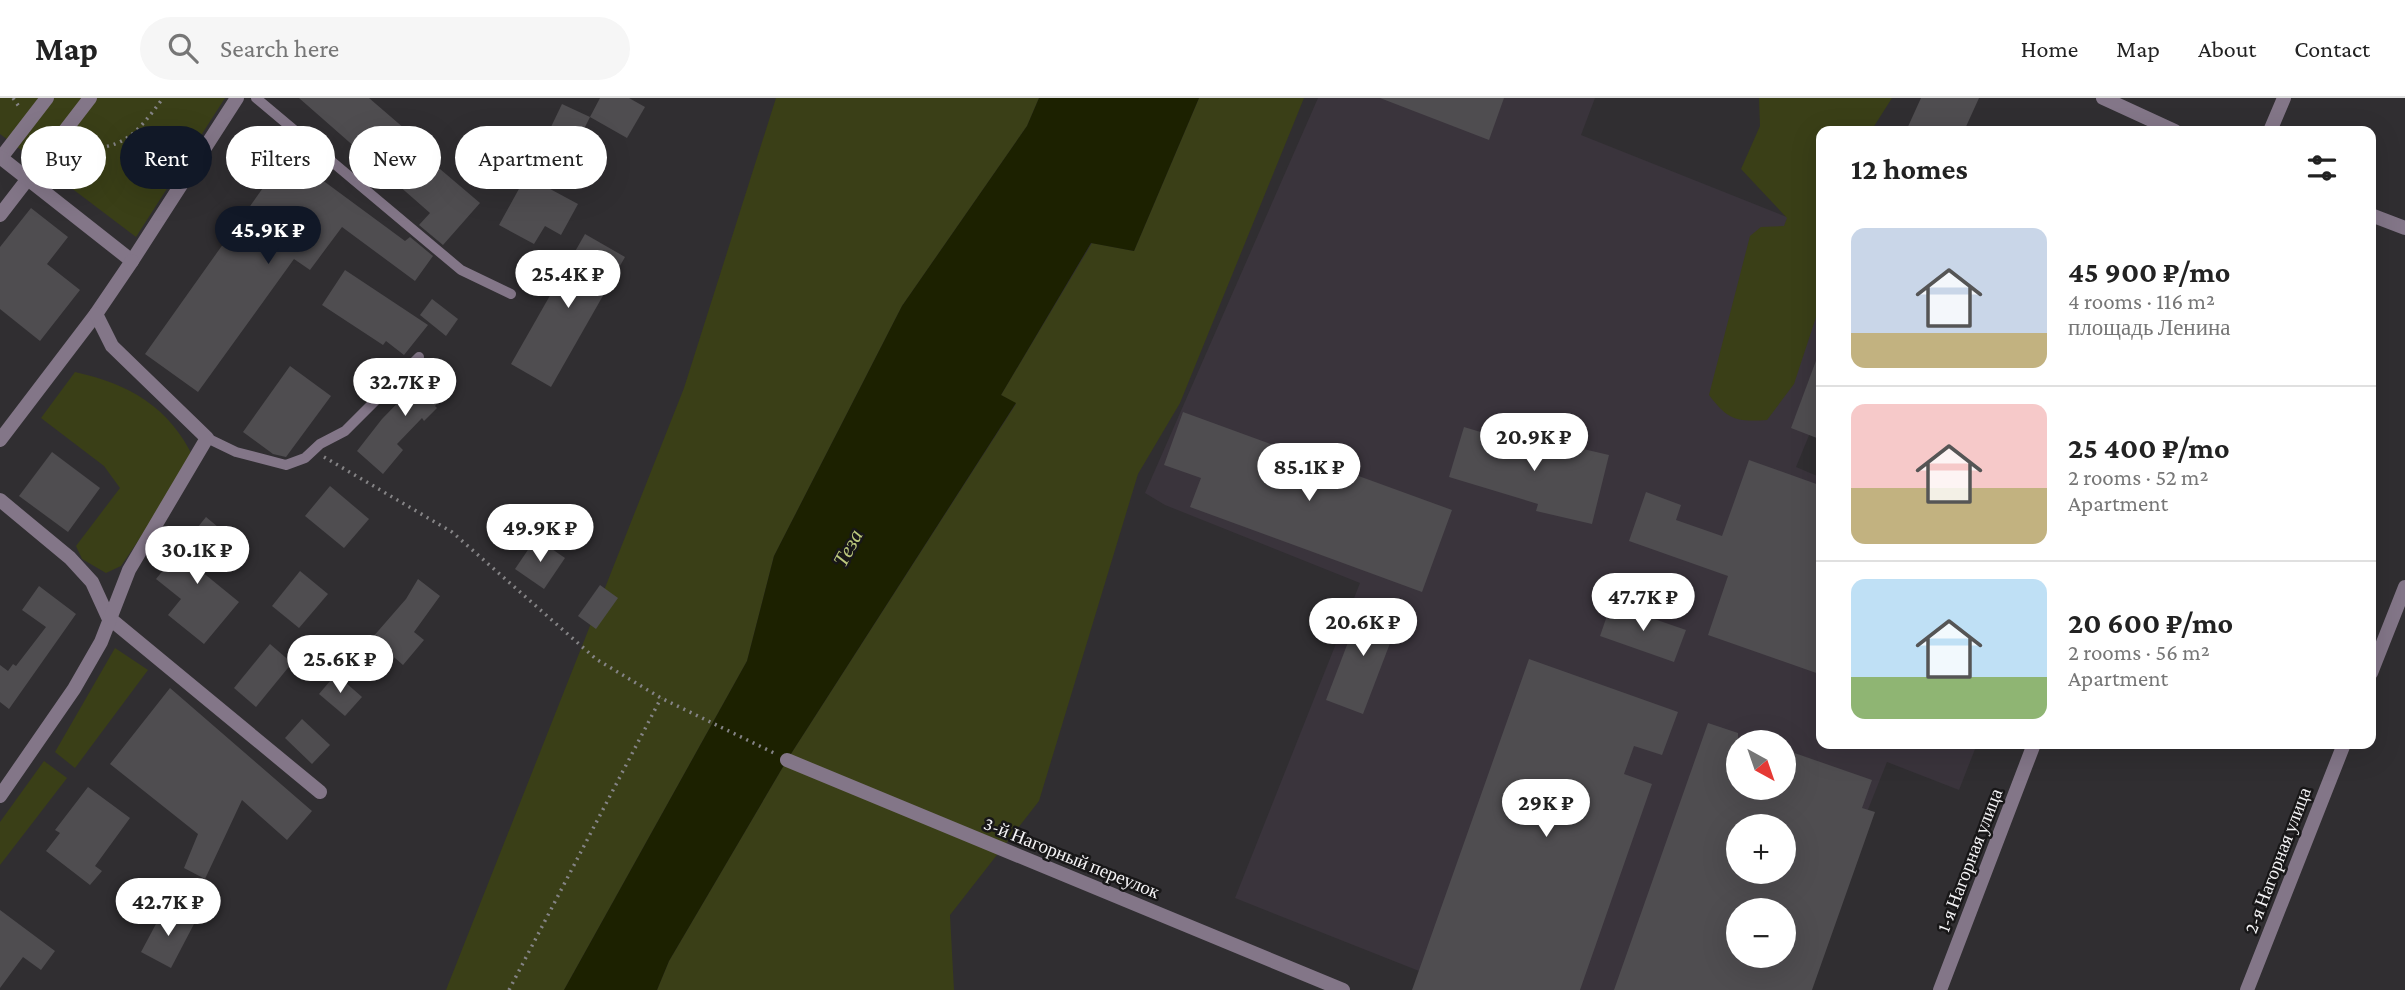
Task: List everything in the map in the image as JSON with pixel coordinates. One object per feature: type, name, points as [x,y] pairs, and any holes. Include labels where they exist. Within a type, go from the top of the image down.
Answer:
[{"type":"street","points":[[21,172],[0,158],[47,98]]},
{"type":"street","points":[[69,126],[90,98]]},
{"type":"street","points":[[0,440],[96,314],[237,98]]},
{"type":"street","points":[[2103,98],[2164,126]]},
{"type":"street","points":[[2272,126],[2284,98]]},
{"type":"street","points":[[0,215],[21,188]]},
{"type":"street","points":[[43,189],[132,261]]},
{"type":"street","points":[[2376,217],[2405,228]]},
{"type":"street","points":[[0,796],[74,689],[101,642],[108,617],[129,569],[206,438],[112,346],[96,314]]},
{"type":"street","points":[[0,500],[70,558],[92,582],[108,617],[320,792]]},
{"type":"street","points":[[2376,660],[2405,587]]},
{"type":"street","name":"1-я Нагорная улица","points":[[1940,990],[2032,749]]},
{"type":"street","name":"2-я Нагорная улица","points":[[2247,990],[2342,749]]},
{"type":"street","name":"3-й Нагорный переулок","points":[[787,760],[1343,990]]},
{"type":"lane","points":[[256,98],[461,270],[511,293]]},
{"type":"lane","points":[[206,438],[236,452],[286,465],[305,458],[320,444],[345,431],[419,357]]},
{"type":"path","points":[[106,147],[133,135],[163,98]]},
{"type":"path","points":[[305,458],[323,456],[330,459],[452,532],[596,659],[661,698],[787,760]]},
{"type":"path","points":[[509,990],[661,698]]},
{"type":"shaded area","points":[[0,98],[225,98],[207,126],[120,126],[120,189],[167,189],[136,237],[73,189],[106,189],[106,126],[21,126],[21,150],[0,134]]},
{"type":"shaded area","points":[[776,98],[1039,98],[1027,126],[902,306],[774,556],[747,661],[564,990],[446,990],[684,388]]},
{"type":"shaded area","points":[[1199,98],[1304,98],[1180,403],[1138,474],[1039,801],[950,915],[954,990],[657,990],[669,961],[787,760],[1016,404],[1001,395],[1092,243],[1134,251]]},
{"type":"shaded area","points":[[1318,98],[1595,98],[1581,135],[1816,229],[1816,419],[1796,467],[1816,475],[1816,749],[1975,749],[1959,790],[1887,762],[1796,990],[1467,990],[1235,898],[1360,583],[1165,505],[1145,493]]},
{"type":"shaded area","points":[[1759,98],[1892,98],[1874,126],[1816,126],[1816,317],[1794,384],[1767,420],[1740,420],[1722,410],[1709,395],[1750,236],[1761,227],[1784,226],[1787,218],[1741,169],[1760,126]]},
{"type":"shaded area","points":[[75,372],[113,383],[146,400],[173,425],[194,459],[121,566],[106,573],[82,559],[76,546],[120,488],[104,466],[41,418]]},
{"type":"shaded area","points":[[115,648],[148,670],[75,768],[55,752]]},
{"type":"shaded area","points":[[44,761],[67,778],[0,865],[0,822]]},
{"type":"water","name":"Теза","points":[[1039,98],[1199,98],[1134,251],[1091,243],[1001,395],[1016,403],[787,760],[669,961],[657,990],[564,990],[747,661],[774,556],[902,306],[1027,126]]},
{"type":"building","points":[[299,98],[369,98],[402,126],[349,126],[349,142],[335,130],[335,126],[331,126]]},
{"type":"building","points":[[600,98],[629,98],[645,107],[627,138],[590,117]]},
{"type":"building","points":[[1380,98],[1504,98],[1489,140]]},
{"type":"building","points":[[1921,98],[1979,98],[1966,126],[1908,126]]},
{"type":"building","points":[[562,104],[590,117],[586,126],[551,126]]},
{"type":"building","points":[[441,170],[455,182],[455,189],[464,189],[480,203],[443,245],[419,225],[430,213],[403,189],[441,189]]},
{"type":"building","points":[[262,189],[334,189],[405,241],[410,237],[433,256],[415,281],[342,227],[310,270],[294,259],[198,392],[145,354]]},
{"type":"building","points":[[519,189],[550,189],[578,204],[561,235],[545,226],[534,244],[499,225]]},
{"type":"building","points":[[31,208],[68,237],[47,264],[80,290],[40,341],[0,309],[0,247]]},
{"type":"building","points":[[585,234],[625,257],[551,387],[511,364]]},
{"type":"building","points":[[345,270],[428,325],[404,355],[386,341],[383,345],[322,305]]},
{"type":"building","points":[[432,299],[458,319],[446,336],[420,315]]},
{"type":"building","points":[[1816,361],[1816,438],[1791,428]]},
{"type":"building","points":[[430,363],[454,383],[435,406],[437,408],[424,421],[422,418],[397,444],[403,450],[383,474],[357,451],[382,419],[420,380],[418,378]]},
{"type":"building","points":[[290,366],[331,396],[286,457],[273,454],[243,432]]},
{"type":"building","points":[[1183,412],[1452,510],[1422,592],[1190,507],[1201,478],[1164,465]]},
{"type":"building","points":[[1464,427],[1550,453],[1553,442],[1609,455],[1592,524],[1536,511],[1538,504],[1449,477]]},
{"type":"building","points":[[52,452],[100,488],[68,532],[19,496]]},
{"type":"building","points":[[1749,460],[1816,484],[1816,673],[1708,635],[1728,576],[1629,541],[1646,492],[1681,505],[1676,520],[1722,536]]},
{"type":"building","points":[[330,486],[369,519],[344,548],[305,516]]},
{"type":"building","points":[[206,517],[224,532],[196,567],[239,602],[204,644],[168,615],[181,599],[156,579]]},
{"type":"building","points":[[536,538],[565,558],[544,589],[515,569]]},
{"type":"building","points":[[300,571],[328,594],[299,628],[272,606]]},
{"type":"building","points":[[418,579],[440,596],[414,632],[424,640],[403,665],[372,638],[406,599]]},
{"type":"building","points":[[600,585],[618,598],[596,629],[578,616]]},
{"type":"building","points":[[39,586],[76,614],[9,709],[0,702],[0,665],[8,671],[13,664],[16,666],[46,627],[22,610]]},
{"type":"building","points":[[1363,603],[1400,617],[1363,714],[1326,700]]},
{"type":"building","points":[[1611,604],[1686,630],[1674,662],[1600,636]]},
{"type":"building","points":[[270,644],[292,663],[256,707],[234,688]]},
{"type":"building","points":[[1529,659],[1678,712],[1662,755],[1634,746],[1624,774],[1652,784],[1580,990],[1412,990]]},
{"type":"building","points":[[336,674],[362,697],[345,716],[319,694]]},
{"type":"building","points":[[170,688],[312,811],[287,840],[242,800],[205,879],[184,868],[198,834],[110,764]]},
{"type":"building","points":[[302,719],[330,745],[312,764],[285,738]]},
{"type":"building","points":[[1708,723],[1729,730],[1726,730],[1726,800],[1796,800],[1796,754],[1872,780],[1862,808],[1875,812],[1812,990],[1614,990]]},
{"type":"building","points":[[88,787],[130,818],[95,866],[102,871],[90,885],[46,851],[60,833],[55,830]]},
{"type":"building","points":[[164,909],[194,924],[171,968],[141,952]]},
{"type":"building","points":[[0,910],[55,951],[41,970],[23,957],[0,988]]}]
